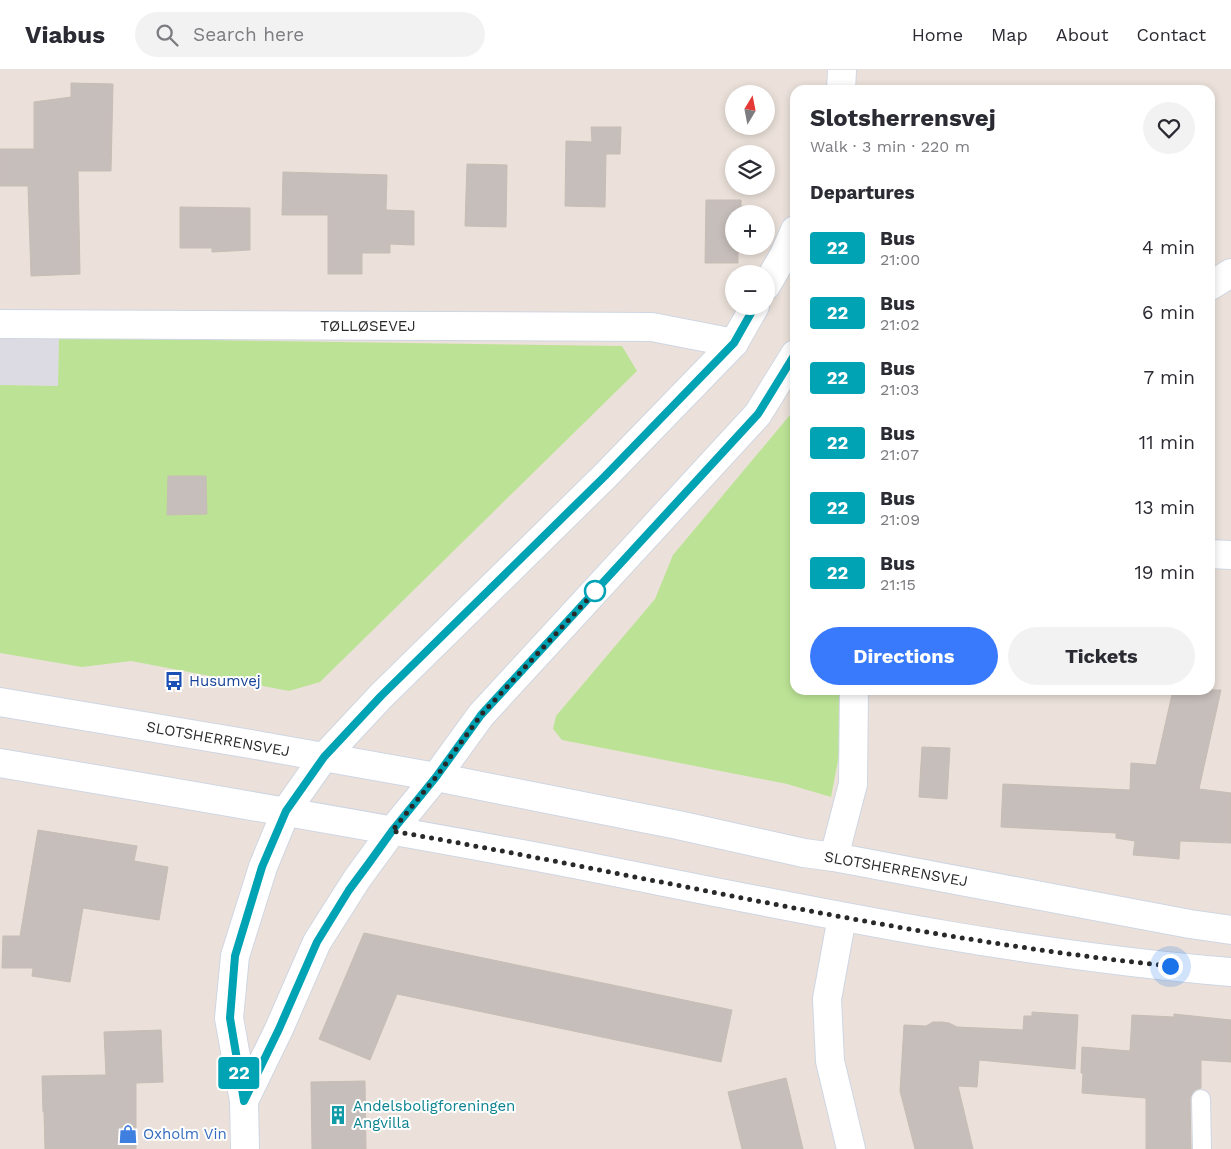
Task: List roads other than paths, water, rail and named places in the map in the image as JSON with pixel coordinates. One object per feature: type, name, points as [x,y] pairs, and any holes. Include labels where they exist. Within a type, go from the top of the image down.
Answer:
[{"type":"street","points":[[841,85],[842,70]]},
{"type":"street","points":[[775,270],[790,241]]},
{"type":"street","points":[[1215,283],[1231,272]]},
{"type":"street","points":[[244,1149],[244,1101],[230,1018],[235,956],[262,867],[286,811],[324,757],[390,687],[605,476],[734,343],[750,315]]},
{"type":"street","name":"TØLLØSEVEJ","points":[[0,324],[652,327],[734,343]]},
{"type":"street","points":[[244,1101],[279,1029],[317,942],[349,890],[392,831],[436,777],[481,715],[758,414],[790,362]]},
{"type":"street","points":[[1215,554],[1231,555]]},
{"type":"street","points":[[834,857],[853,784],[854,695]]},
{"type":"street","name":"SLOTSHERRENSVEJ","points":[[0,702],[436,777],[678,825],[804,853],[1231,930]]},
{"type":"street","points":[[0,763],[286,811],[842,917],[995,943],[1112,960],[1231,972]]},
{"type":"street","points":[[842,917],[827,999],[830,1060],[851,1149]]},
{"type":"lane","points":[[1201,1098],[1202,1149]]},
{"type":"place","name":"Husumvej","points":[[174,681]]},
{"type":"place","name":"Andelsboligforeningen Angvilla","points":[[338,1115]]},
{"type":"place","name":"Oxholm Vin","points":[[128,1134]]}]
